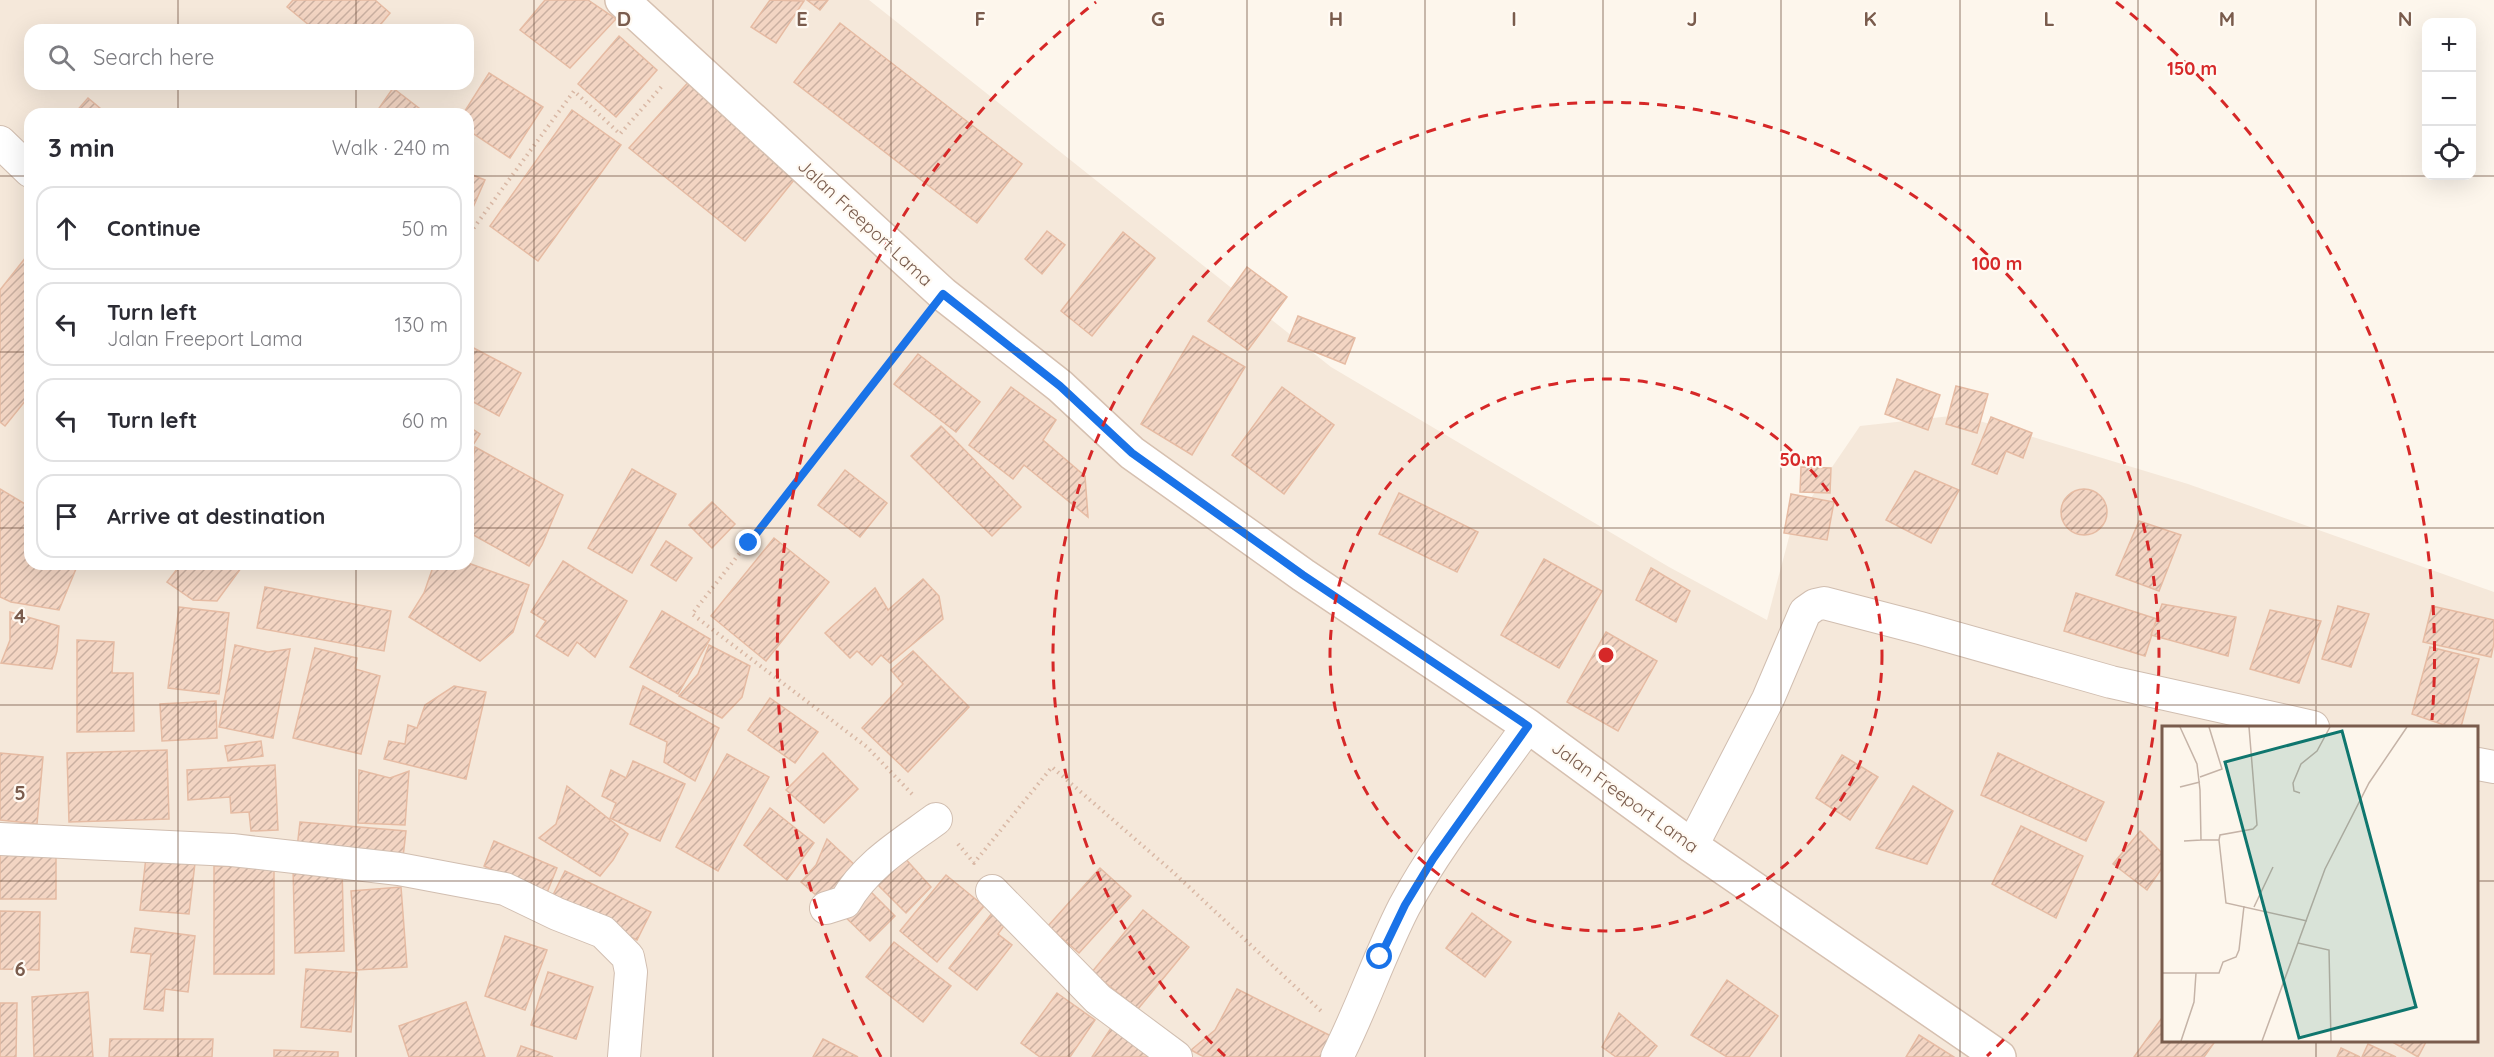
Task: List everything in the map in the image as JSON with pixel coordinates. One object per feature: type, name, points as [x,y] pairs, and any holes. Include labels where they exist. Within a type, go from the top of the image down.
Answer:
[{"type":"street","name":"Jalan Freeport Lama","points":[[622,0],[943,294],[1060,386],[1132,453],[1303,575],[1528,726],[1692,846],[1999,1057]]},
{"type":"street","points":[[0,142],[24,165]]},
{"type":"street","points":[[1692,846],[1768,699],[1805,612],[1815,604],[1824,603],[1920,628],[2111,682],[2309,726]]},
{"type":"street","points":[[1342,1046],[1405,905],[1433,859],[1528,726]]},
{"type":"street","points":[[2479,764],[2494,767]]},
{"type":"street","points":[[826,908],[845,902],[855,885],[869,869],[936,819]]},
{"type":"street","points":[[0,839],[232,850],[399,869],[505,889],[557,914],[603,932],[628,957],[631,972],[624,1057]]},
{"type":"street","points":[[992,891],[1098,999],[1176,1057]]},
{"type":"path","points":[[474,228],[574,91],[620,134],[685,57]]},
{"type":"path","points":[[943,294],[692,614],[867,747],[936,819],[974,863],[1052,767],[1173,872],[1342,1046]]},
{"type":"shaded area","points":[[0,0],[869,0],[1331,367],[1669,567],[1767,620],[1792,526],[1860,426],[1960,415],[2188,484],[2494,592],[2494,1057],[0,1057]]},
{"type":"building","points":[[293,0],[375,0],[390,13],[381,24],[308,24],[287,7]]},
{"type":"building","points":[[545,0],[588,0],[616,19],[570,68],[520,30]]},
{"type":"building","points":[[770,0],[804,1],[776,43],[751,27]]},
{"type":"building","points":[[807,0],[828,0],[820,10]]},
{"type":"building","points":[[840,23],[1022,164],[977,223],[794,82]]},
{"type":"building","points":[[619,36],[657,70],[616,117],[578,84]]},
{"type":"building","points":[[489,73],[543,107],[510,158],[474,134],[474,108],[467,108]]},
{"type":"building","points":[[692,78],[798,175],[745,241],[629,148]]},
{"type":"building","points":[[392,90],[396,90],[419,108],[379,108]]},
{"type":"building","points":[[88,98],[100,108],[79,108]]},
{"type":"building","points":[[572,110],[621,145],[538,261],[490,226]]},
{"type":"building","points":[[474,175],[485,180],[474,205]]},
{"type":"building","points":[[1047,231],[1065,245],[1042,274],[1025,259]]},
{"type":"building","points":[[1123,232],[1155,258],[1092,336],[1061,311]]},
{"type":"building","points":[[24,260],[24,402],[5,426],[0,422],[0,290]]},
{"type":"building","points":[[1247,267],[1287,297],[1248,350],[1208,321]]},
{"type":"building","points":[[1298,316],[1355,338],[1345,364],[1288,341]]},
{"type":"building","points":[[1193,336],[1245,367],[1192,455],[1141,424]]},
{"type":"building","points":[[474,348],[521,373],[499,416],[474,402]]},
{"type":"building","points":[[918,354],[980,402],[956,432],[894,384]]},
{"type":"building","points":[[1897,379],[1940,395],[1928,430],[1885,414]]},
{"type":"building","points":[[1956,386],[1988,394],[1977,433],[1946,424]]},
{"type":"building","points":[[1011,387],[1056,420],[1043,440],[1085,476],[1088,517],[1024,465],[1013,479],[969,445]]},
{"type":"building","points":[[1282,387],[1334,425],[1284,494],[1232,455]]},
{"type":"building","points":[[1991,417],[2032,433],[2023,458],[2006,451],[1997,474],[1972,464]]},
{"type":"building","points":[[941,426],[1021,507],[992,536],[911,456]]},
{"type":"building","points":[[474,430],[480,434],[474,444]]},
{"type":"building","points":[[475,447],[563,495],[542,545],[529,566],[474,535]]},
{"type":"building","points":[[1801,467],[1831,468],[1830,493],[1800,492]]},
{"type":"building","points":[[632,469],[676,494],[632,573],[588,548]]},
{"type":"building","points":[[845,470],[887,503],[860,537],[818,505]]},
{"type":"building","points":[[1915,471],[1959,490],[1931,543],[1886,520]]},
{"type":"building","points":[[0,489],[24,503],[24,570],[76,570],[59,610],[11,602],[0,597]]},
{"type":"building","points":[[2084,489],[2100,496],[2107,512],[2100,528],[2084,535],[2068,528],[2061,512],[2068,496]]},
{"type":"building","points":[[1399,493],[1478,532],[1457,572],[1379,534]]},
{"type":"building","points":[[1791,494],[1834,502],[1827,540],[1784,533]]},
{"type":"building","points":[[712,502],[735,524],[712,548],[689,525]]},
{"type":"building","points":[[2139,521],[2181,535],[2159,591],[2116,575]]},
{"type":"building","points":[[774,538],[829,582],[766,661],[711,616]]},
{"type":"building","points":[[666,541],[692,558],[676,581],[651,565]]},
{"type":"building","points":[[1544,559],[1602,591],[1559,668],[1501,635]]},
{"type":"building","points":[[563,561],[627,601],[595,657],[577,642],[568,656],[536,636],[546,621],[531,612]]},
{"type":"building","points":[[474,565],[529,585],[513,632],[480,661],[409,617],[424,593],[432,570],[474,570]]},
{"type":"building","points":[[1651,568],[1690,591],[1676,622],[1636,600]]},
{"type":"building","points":[[176,570],[240,570],[217,601],[193,600],[167,582]]},
{"type":"building","points":[[923,579],[939,596],[943,619],[890,663],[881,655],[872,665],[857,651],[850,658],[825,633],[875,588],[888,610]]},
{"type":"building","points":[[265,587],[391,611],[384,651],[257,628]]},
{"type":"building","points":[[2076,593],[2157,619],[2145,656],[2064,631]]},
{"type":"building","points":[[2162,604],[2236,617],[2228,656],[2151,635]]},
{"type":"building","points":[[2338,606],[2369,614],[2351,667],[2322,659]]},
{"type":"building","points":[[2432,606],[2494,620],[2494,643],[2491,657],[2423,642]]},
{"type":"building","points":[[179,607],[229,613],[219,694],[168,688]]},
{"type":"building","points":[[2270,610],[2321,621],[2299,683],[2250,669]]},
{"type":"building","points":[[662,611],[710,639],[678,694],[630,667]]},
{"type":"building","points":[[10,612],[59,626],[57,651],[52,669],[1,663],[10,640]]},
{"type":"building","points":[[1606,632],[1657,661],[1618,731],[1567,702]]},
{"type":"building","points":[[77,640],[114,642],[112,673],[133,673],[134,731],[77,732]]},
{"type":"building","points":[[235,645],[268,652],[290,649],[273,738],[219,727]]},
{"type":"building","points":[[709,645],[750,666],[742,697],[722,718],[679,696],[698,674]]},
{"type":"building","points":[[2430,647],[2479,659],[2461,726],[2447,726],[2412,714]]},
{"type":"building","points":[[315,648],[357,658],[355,669],[380,676],[361,754],[293,738]]},
{"type":"building","points":[[913,651],[969,707],[908,772],[862,728],[903,684],[891,670]]},
{"type":"building","points":[[454,686],[486,692],[466,779],[384,759],[389,741],[405,744],[408,725],[417,728],[425,705]]},
{"type":"building","points":[[643,686],[719,728],[695,781],[664,762],[667,742],[630,724]]},
{"type":"building","points":[[770,698],[818,732],[795,763],[748,730]]},
{"type":"building","points":[[216,701],[217,738],[162,741],[160,704]]},
{"type":"building","points":[[261,741],[263,756],[228,761],[225,746]]},
{"type":"building","points":[[167,750],[169,819],[69,822],[67,753]]},
{"type":"building","points":[[0,753],[43,757],[37,824],[0,820]]},
{"type":"building","points":[[823,753],[858,789],[824,823],[786,790]]},
{"type":"building","points":[[1998,753],[2104,802],[2086,841],[1981,795]]},
{"type":"building","points":[[727,754],[769,777],[718,871],[676,847]]},
{"type":"building","points":[[1842,755],[1878,777],[1850,820],[1816,798]]},
{"type":"building","points":[[633,761],[685,784],[660,841],[610,818],[616,803],[602,796],[611,770],[626,778]]},
{"type":"building","points":[[275,765],[278,830],[251,831],[249,812],[231,813],[230,797],[188,800],[187,770]]},
{"type":"building","points":[[359,770],[390,778],[409,771],[405,825],[358,823]]},
{"type":"building","points":[[567,786],[628,834],[613,860],[600,876],[539,838],[556,824]]},
{"type":"building","points":[[1913,786],[1953,811],[1927,864],[1876,848]]},
{"type":"building","points":[[770,808],[814,843],[787,880],[744,845]]},
{"type":"building","points":[[300,822],[406,831],[403,857],[297,848]]},
{"type":"building","points":[[2021,826],[2083,856],[2056,918],[1992,884]]},
{"type":"building","points":[[2140,831],[2162,853],[2162,868],[2147,890],[2113,864]]},
{"type":"building","points":[[827,839],[858,868],[825,903],[801,882],[816,865]]},
{"type":"building","points":[[494,841],[557,868],[546,895],[484,866]]},
{"type":"building","points":[[0,847],[56,847],[56,899],[0,899]]},
{"type":"building","points":[[902,855],[931,887],[906,913],[873,880]]},
{"type":"building","points":[[146,857],[195,863],[189,914],[140,910]]},
{"type":"building","points":[[214,866],[274,866],[274,974],[214,974]]},
{"type":"building","points":[[342,866],[344,951],[295,953],[293,867]]},
{"type":"building","points":[[1100,868],[1131,896],[1079,953],[1048,926]]},
{"type":"building","points":[[565,871],[651,912],[637,940],[551,899]]},
{"type":"building","points":[[946,875],[984,906],[937,962],[900,931]]},
{"type":"building","points":[[861,882],[895,916],[870,941],[840,912]]},
{"type":"building","points":[[401,887],[407,967],[357,970],[351,891]]},
{"type":"building","points":[[1143,910],[1189,947],[1138,1009],[1092,972]]},
{"type":"building","points":[[0,911],[40,912],[39,970],[0,969]]},
{"type":"building","points":[[992,913],[1006,923],[998,934],[1012,945],[977,990],[949,968]]},
{"type":"building","points":[[1472,913],[1511,942],[1485,977],[1446,948]]},
{"type":"building","points":[[135,928],[195,936],[188,992],[165,989],[163,1011],[144,1009],[151,954],[131,952]]},
{"type":"building","points":[[505,936],[547,950],[525,1010],[485,996]]},
{"type":"building","points":[[894,942],[951,986],[923,1022],[866,977]]},
{"type":"building","points":[[306,969],[357,973],[351,1032],[301,1027]]},
{"type":"building","points":[[548,972],[593,987],[576,1039],[531,1025]]},
{"type":"building","points":[[1727,980],[1778,1016],[1749,1057],[1727,1057],[1691,1035]]},
{"type":"building","points":[[1237,989],[1331,1036],[1324,1057],[1204,1057],[1191,1050],[1215,1030]]},
{"type":"building","points":[[88,992],[93,1057],[34,1057],[32,997]]},
{"type":"building","points":[[1057,993],[1095,1020],[1070,1057],[1040,1057],[1021,1043]]},
{"type":"building","points":[[466,1002],[485,1057],[409,1057],[399,1026]]},
{"type":"building","points":[[0,1003],[17,1003],[16,1057],[0,1057]]},
{"type":"building","points":[[1619,1013],[1657,1046],[1648,1057],[1616,1057],[1602,1047]]},
{"type":"building","points":[[2162,1018],[2162,1042],[2215,1042],[2204,1057],[2134,1057]]},
{"type":"building","points":[[1113,1025],[1160,1057],[1092,1057]]},
{"type":"building","points":[[1919,1035],[1954,1057],[1906,1057]]},
{"type":"building","points":[[110,1039],[213,1039],[212,1057],[109,1057]]},
{"type":"building","points":[[823,1039],[858,1057],[813,1057]]},
{"type":"building","points":[[2392,1042],[2426,1042],[2418,1057]]},
{"type":"building","points":[[2368,1044],[2396,1057],[2362,1057]]},
{"type":"building","points":[[521,1046],[553,1057],[517,1057]]},
{"type":"building","points":[[2341,1048],[2360,1057],[2337,1057]]},
{"type":"building","points":[[274,1050],[338,1052],[338,1057],[274,1057]]},
{"type":"route","points":[[749,543],[943,294],[1060,386],[1132,453],[1303,575],[1528,726],[1433,859],[1405,905],[1380,957]]}]
